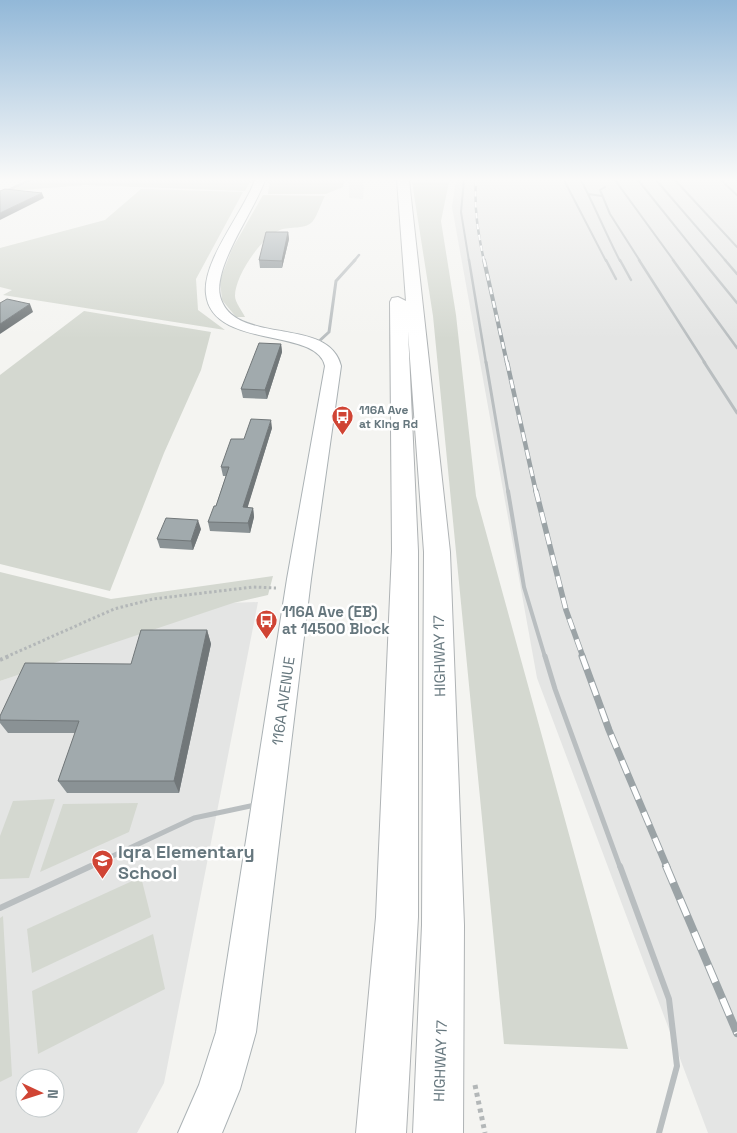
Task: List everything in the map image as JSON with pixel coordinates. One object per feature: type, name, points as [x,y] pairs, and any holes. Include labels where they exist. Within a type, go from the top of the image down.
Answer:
[{"type":"highway","points":[[381,1133],[397,917],[405,551],[395,233]]},
{"type":"highway","name":"HIGHWAY 17","points":[[408,233],[438,552],[443,925],[438,1133]]},
{"type":"street","points":[[235,233],[216,268],[212,288],[214,302],[226,316],[249,329],[316,344],[330,332],[336,281],[359,255]]},
{"type":"street","name":"116A AVENUE","points":[[200,1133],[219,1089],[236,1032],[299,579],[333,366],[331,357],[316,344]]},
{"type":"lane","points":[[465,233],[524,587],[555,690],[669,999],[677,1066],[659,1133]]},
{"type":"lane","points":[[592,233],[616,279]]},
{"type":"lane","points":[[606,233],[631,280]]},
{"type":"lane","points":[[621,233],[671,307],[737,413]]},
{"type":"lane","points":[[654,233],[737,348]]},
{"type":"lane","points":[[681,233],[737,303]]},
{"type":"lane","points":[[702,233],[737,274]]},
{"type":"lane","points":[[725,233],[737,246]]},
{"type":"lane","points":[[0,908],[194,818],[269,801]]},
{"type":"path","points":[[0,660],[114,609],[153,599],[253,587],[275,588]]},
{"type":"shaded area","points":[[57,233],[221,233],[196,279],[198,310],[225,330],[3,295],[12,290],[0,287],[0,248]]},
{"type":"shaded area","points":[[241,233],[275,233],[257,249],[239,278],[235,298],[245,317],[236,317],[222,300],[220,280],[232,249]]},
{"type":"shaded area","points":[[420,233],[443,233],[456,315],[476,496],[628,1049],[504,1044],[433,316]]},
{"type":"shaded area","points":[[457,233],[737,233],[737,1133],[708,1133],[537,678]]},
{"type":"shaded area","points":[[84,311],[211,332],[201,370],[164,453],[110,591],[0,564],[0,375]]},
{"type":"shaded area","points":[[0,572],[111,599],[273,576],[268,595],[233,603],[0,681]]},
{"type":"shaded area","name":"Iqra Elementary School","points":[[258,602],[164,1083],[137,1133],[0,1133],[0,681],[227,603]]},
{"type":"shaded area","points":[[55,799],[29,878],[0,879],[0,836],[13,801]]},
{"type":"shaded area","points":[[138,803],[129,832],[40,872],[63,804]]},
{"type":"shaded area","points":[[141,877],[151,917],[32,973],[27,929]]},
{"type":"shaded area","points":[[3,916],[12,1076],[0,1082],[0,918]]},
{"type":"shaded area","points":[[153,934],[165,989],[38,1054],[32,991]]},
{"type":"building","points":[[266,233],[288,233],[282,261],[259,260]]},
{"type":"building","points":[[7,299],[30,304],[0,324],[0,303]]},
{"type":"building","points":[[259,343],[281,344],[265,390],[241,389]]},
{"type":"building","points":[[251,419],[271,420],[243,507],[253,508],[248,523],[208,522],[214,506],[216,506],[229,467],[221,467],[231,439],[244,439]]},
{"type":"building","points":[[166,518],[198,520],[191,541],[157,539]]},
{"type":"building","points":[[141,630],[207,630],[174,781],[58,781],[79,721],[0,720],[0,716],[25,663],[131,664]]},
{"type":"railway","points":[[479,233],[484,261]]},
{"type":"railway","points":[[484,260],[507,363]]},
{"type":"railway","points":[[507,362],[536,492]]},
{"type":"railway","points":[[536,491],[566,610],[583,657]]},
{"type":"railway","points":[[582,656],[609,730],[667,867]]},
{"type":"railway","points":[[666,866],[737,1033]]},
{"type":"place","name":"116A Ave at King Rd","points":[[343,436]]},
{"type":"place","name":"116A Ave (EB) at 14500 Block","points":[[266,639]]},
{"type":"place","name":"Iqra Elementary School","points":[[102,880]]}]
